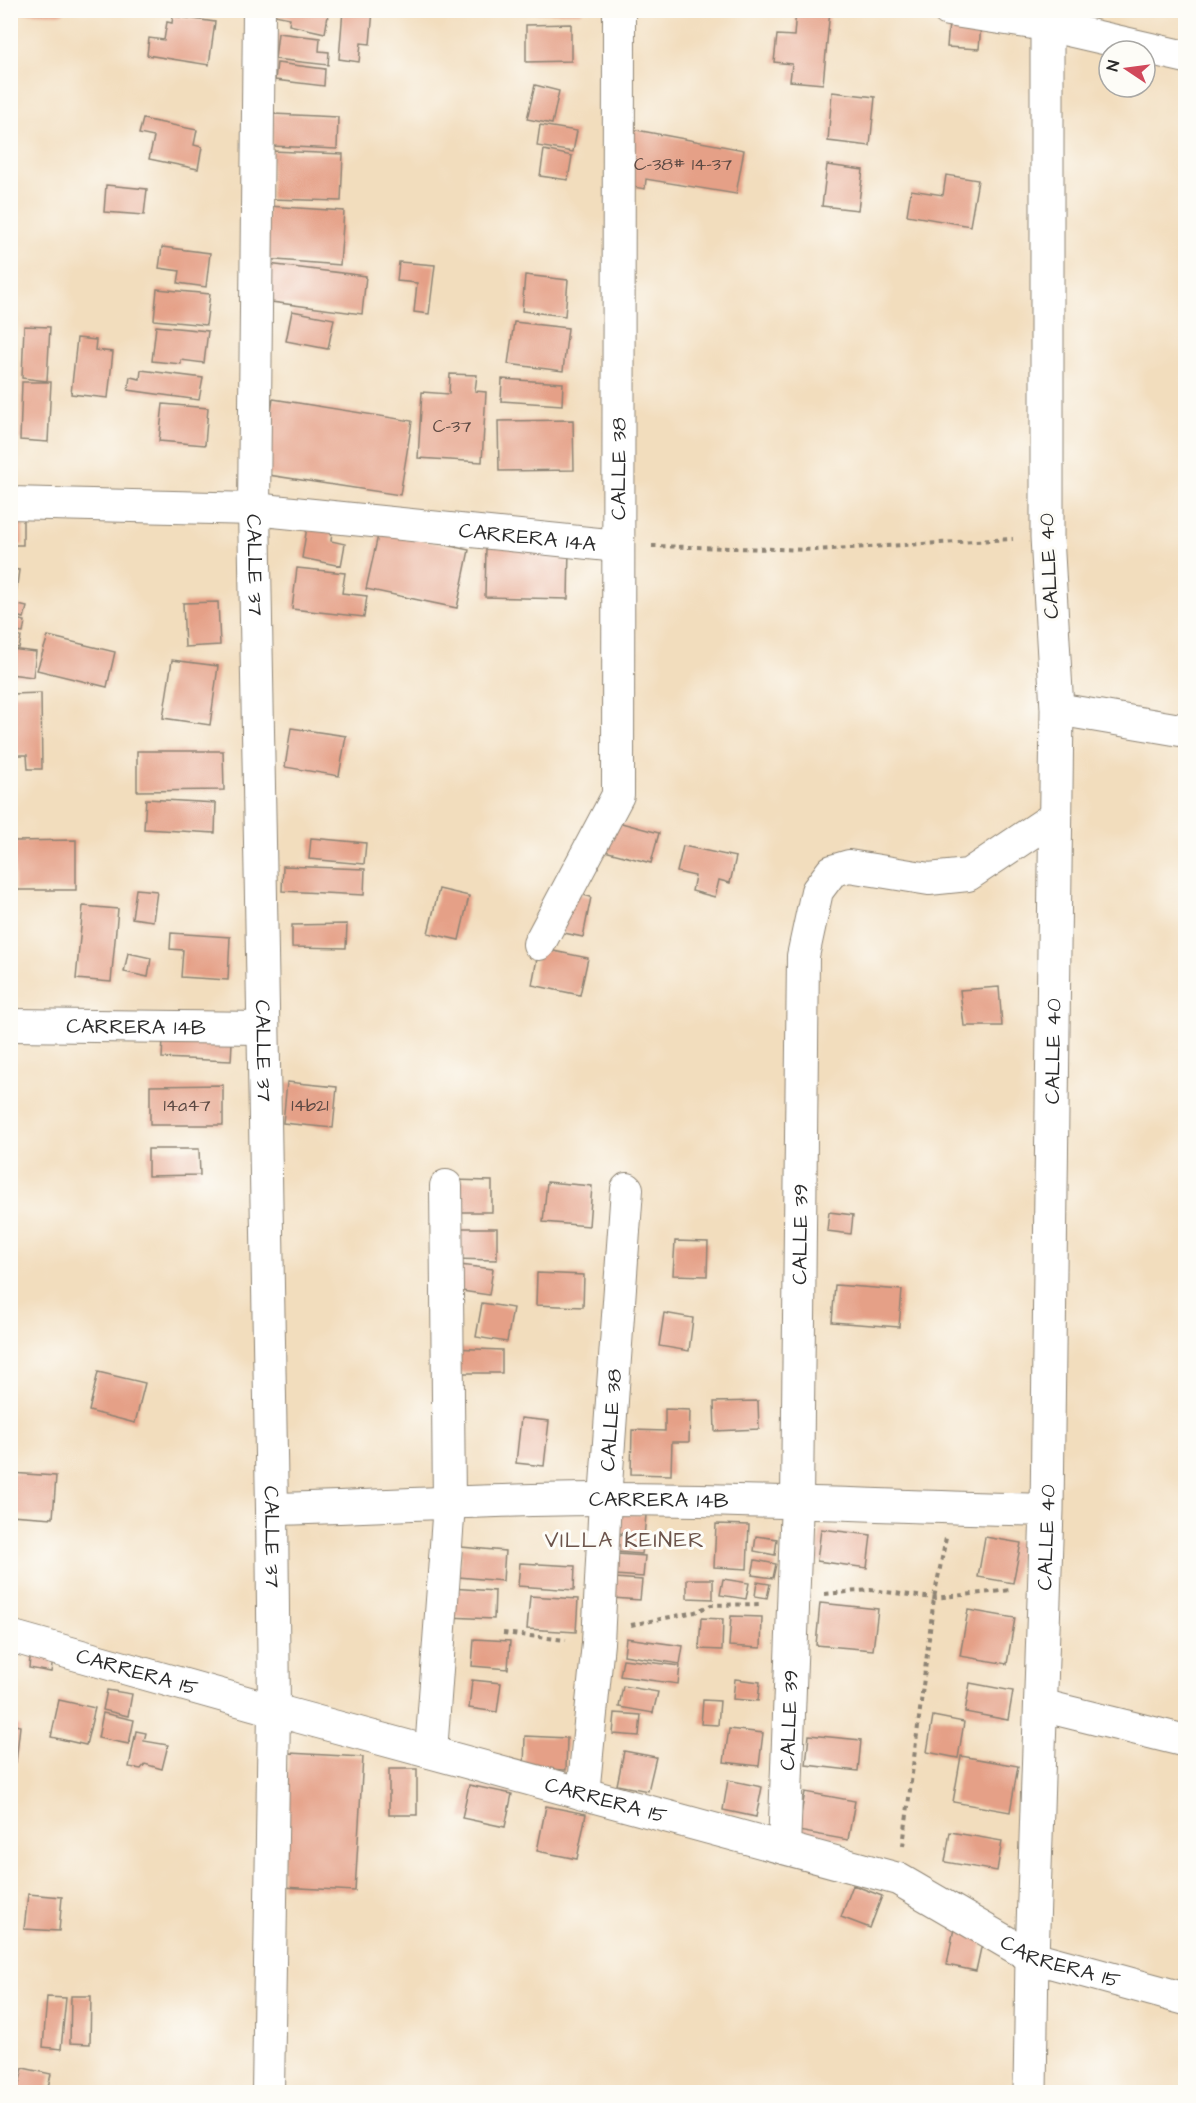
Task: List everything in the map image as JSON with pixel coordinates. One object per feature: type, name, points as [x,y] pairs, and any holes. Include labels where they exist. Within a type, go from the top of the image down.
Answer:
[{"type":"street","name":"CALLE 37","points":[[259,10],[254,509],[274,1710],[268,2092]]},
{"type":"street","name":"CALLE 38","points":[[539,944],[618,795],[620,10]]},
{"type":"street","points":[[948,10],[1046,17],[1185,57]]},
{"type":"street","name":"CALLE 40","points":[[1030,2092],[1032,1958],[1047,1509],[1057,709],[1047,537],[1046,17]]},
{"type":"street","name":"CARRERA 14A","points":[[10,503],[254,509],[618,546]]},
{"type":"street","points":[[1057,709],[1185,730]]},
{"type":"street","name":"CALLE 39","points":[[784,1848],[797,1502],[803,956],[817,891],[832,871],[849,866],[929,879],[968,875],[1056,816]]},
{"type":"street","name":"CARRERA 14B","points":[[10,1025],[262,1028]]},
{"type":"street","points":[[431,1752],[449,1504],[446,1186]]},
{"type":"street","name":"CALLE 38","points":[[584,1794],[598,1643],[605,1499],[627,1189]]},
{"type":"street","name":"CARRERA 14B","points":[[272,1509],[605,1499],[1047,1509]]},
{"type":"street","name":"CARRERA 15","points":[[10,1636],[898,1879],[1032,1958],[1185,1999]]},
{"type":"street","points":[[1040,1705],[1185,1742]]},
{"type":"path","name":"CARRERA 14A","points":[[618,546],[815,550],[1047,537]]},
{"type":"path","points":[[898,1879],[934,1598],[951,1508]]},
{"type":"building","points":[[24,10],[64,10],[63,14],[24,13]]},
{"type":"building","points":[[271,10],[329,10],[325,33],[289,25],[290,18],[270,14]]},
{"type":"building","points":[[343,10],[373,10],[370,44],[361,43],[359,62],[339,59]]},
{"type":"building","points":[[512,10],[532,10],[532,13],[512,13]]},
{"type":"building","points":[[536,10],[582,10],[582,13],[536,13]]},
{"type":"building","points":[[796,10],[830,10],[823,84],[790,81],[792,64],[774,62],[777,35],[794,36]]},
{"type":"building","points":[[950,10],[981,24],[979,49],[947,47]]},
{"type":"building","points":[[173,16],[215,22],[209,65],[147,55],[149,38],[164,40],[167,22],[172,23]]},
{"type":"building","points":[[571,24],[571,61],[526,62],[526,25]]},
{"type":"building","points":[[278,33],[320,38],[319,51],[329,52],[328,65],[275,59]]},
{"type":"building","points":[[277,63],[325,69],[324,86],[275,80]]},
{"type":"building","points":[[535,85],[559,91],[552,124],[527,119]]},
{"type":"building","points":[[832,92],[875,97],[870,146],[828,141]]},
{"type":"building","points":[[273,114],[338,117],[337,149],[272,146]]},
{"type":"building","points":[[143,119],[197,130],[194,145],[202,147],[198,169],[149,159],[154,137],[139,134]]},
{"type":"building","points":[[540,125],[577,131],[573,152],[537,146]]},
{"type":"building","points":[[631,129],[744,150],[736,194],[646,179],[645,189],[621,185]]},
{"type":"building","points":[[10,148],[16,149],[14,174],[10,174]]},
{"type":"building","points":[[544,150],[572,156],[568,180],[540,176]]},
{"type":"building","points":[[272,151],[343,154],[341,201],[270,199]]},
{"type":"building","points":[[827,165],[863,170],[858,210],[822,206]]},
{"type":"building","points":[[946,175],[978,180],[970,226],[907,215],[911,190],[943,195]]},
{"type":"building","points":[[106,185],[147,189],[144,215],[104,212]]},
{"type":"building","points":[[268,206],[344,211],[340,265],[264,259]]},
{"type":"building","points":[[162,247],[210,253],[206,287],[178,283],[180,271],[159,268]]},
{"type":"building","points":[[399,262],[435,265],[429,314],[414,312],[417,283],[397,281]]},
{"type":"building","points":[[268,264],[366,276],[362,314],[264,301]]},
{"type":"building","points":[[525,275],[568,280],[565,316],[522,311]]},
{"type":"building","points":[[157,289],[210,294],[206,325],[154,320]]},
{"type":"building","points":[[292,311],[334,319],[328,349],[286,341]]},
{"type":"building","points":[[514,322],[568,328],[563,371],[508,364]]},
{"type":"building","points":[[24,326],[50,327],[47,381],[22,378]]},
{"type":"building","points":[[156,326],[208,331],[204,363],[181,360],[181,364],[152,361]]},
{"type":"building","points":[[77,338],[96,340],[95,350],[113,352],[108,398],[71,394]]},
{"type":"building","points":[[141,370],[203,378],[199,400],[128,390],[130,377],[140,379]]},
{"type":"building","points":[[450,374],[477,375],[475,391],[486,392],[482,462],[418,458],[422,392],[449,394]]},
{"type":"building","points":[[502,379],[563,383],[562,405],[501,401]]},
{"type":"building","points":[[22,382],[51,382],[48,442],[20,440]]},
{"type":"building","points":[[273,399],[412,421],[400,495],[262,474]]},
{"type":"building","points":[[163,404],[208,408],[205,445],[159,441]]},
{"type":"building","points":[[573,420],[574,470],[499,471],[498,421]]},
{"type":"building","points":[[10,505],[23,505],[23,545],[10,545]]},
{"type":"building","points":[[307,527],[332,531],[331,541],[345,544],[341,566],[302,558]]},
{"type":"building","points":[[379,531],[469,550],[457,608],[366,589]]},
{"type":"building","points":[[486,545],[569,547],[568,599],[485,597]]},
{"type":"building","points":[[297,568],[345,573],[342,593],[367,596],[364,617],[292,609]]},
{"type":"building","points":[[10,569],[19,570],[15,600],[10,600]]},
{"type":"building","points":[[218,602],[220,645],[185,647],[183,603]]},
{"type":"building","points":[[10,603],[27,607],[24,618],[10,615]]},
{"type":"building","points":[[10,618],[25,621],[23,633],[10,631]]},
{"type":"building","points":[[10,635],[21,637],[19,648],[10,646]]},
{"type":"building","points":[[48,636],[115,652],[107,687],[37,670]]},
{"type":"building","points":[[10,649],[36,652],[33,677],[10,674]]},
{"type":"building","points":[[172,660],[218,666],[210,725],[163,718]]},
{"type":"building","points":[[41,693],[42,769],[28,769],[27,755],[12,755],[12,694]]},
{"type":"building","points":[[291,728],[346,736],[339,776],[285,767]]},
{"type":"building","points":[[137,751],[223,751],[224,790],[137,791]]},
{"type":"building","points":[[146,799],[216,803],[215,833],[144,829]]},
{"type":"building","points":[[595,816],[659,833],[651,863],[589,847]]},
{"type":"building","points":[[311,838],[366,843],[364,864],[309,859]]},
{"type":"building","points":[[76,840],[76,890],[15,890],[14,841]]},
{"type":"building","points":[[683,846],[736,857],[730,883],[719,880],[715,897],[692,891],[695,876],[677,872]]},
{"type":"building","points":[[283,866],[365,869],[364,895],[282,891]]},
{"type":"building","points":[[136,889],[157,891],[153,921],[132,918]]},
{"type":"building","points":[[439,889],[469,896],[459,940],[428,933]]},
{"type":"building","points":[[559,889],[591,897],[583,937],[550,930]]},
{"type":"building","points":[[83,906],[118,909],[111,982],[76,979]]},
{"type":"building","points":[[347,924],[346,948],[292,947],[292,925]]},
{"type":"building","points":[[171,933],[230,937],[228,980],[181,977],[183,950],[170,949]]},
{"type":"building","points":[[539,948],[588,958],[580,995],[532,985]]},
{"type":"building","points":[[128,953],[151,958],[148,977],[124,972]]},
{"type":"building","points":[[999,987],[1002,1026],[964,1026],[960,990]]},
{"type":"building","points":[[164,1021],[233,1024],[231,1061],[162,1058]]},
{"type":"building","points":[[287,1082],[337,1087],[333,1128],[283,1123]]},
{"type":"building","points":[[223,1085],[223,1125],[150,1125],[150,1086]]},
{"type":"building","points":[[148,1149],[199,1149],[200,1175],[148,1176]]},
{"type":"building","points":[[452,1180],[492,1181],[492,1212],[452,1212]]},
{"type":"building","points":[[547,1182],[592,1186],[589,1226],[543,1222]]},
{"type":"building","points":[[829,1212],[853,1215],[851,1234],[827,1231]]},
{"type":"building","points":[[451,1228],[497,1228],[497,1260],[451,1259]]},
{"type":"building","points":[[675,1241],[708,1242],[707,1276],[673,1275]]},
{"type":"building","points":[[451,1264],[493,1269],[489,1295],[448,1289]]},
{"type":"building","points":[[537,1273],[584,1275],[583,1307],[536,1305]]},
{"type":"building","points":[[835,1285],[902,1290],[899,1327],[832,1322]]},
{"type":"building","points":[[482,1303],[513,1308],[507,1342],[476,1337]]},
{"type":"building","points":[[664,1313],[693,1318],[689,1351],[659,1346]]},
{"type":"building","points":[[450,1348],[502,1350],[502,1373],[449,1373]]},
{"type":"building","points":[[98,1372],[145,1383],[135,1423],[89,1411]]},
{"type":"building","points":[[758,1401],[759,1429],[715,1431],[714,1402]]},
{"type":"building","points":[[665,1409],[690,1410],[689,1442],[672,1442],[671,1475],[631,1474],[632,1430],[665,1431]]},
{"type":"building","points":[[521,1418],[549,1421],[544,1466],[516,1463]]},
{"type":"building","points":[[10,1473],[56,1476],[53,1518],[10,1515]]},
{"type":"building","points":[[620,1513],[646,1515],[644,1537],[619,1533]]},
{"type":"building","points":[[716,1524],[749,1525],[747,1569],[714,1567]]},
{"type":"building","points":[[821,1529],[871,1535],[867,1568],[817,1561]]},
{"type":"building","points":[[618,1535],[644,1538],[642,1554],[617,1552]]},
{"type":"building","points":[[756,1536],[777,1539],[775,1555],[754,1551]]},
{"type":"building","points":[[985,1537],[1021,1543],[1013,1583],[978,1577]]},
{"type":"building","points":[[461,1547],[505,1551],[503,1581],[459,1577]]},
{"type":"building","points":[[617,1554],[645,1556],[643,1577],[615,1575]]},
{"type":"building","points":[[755,1560],[776,1564],[773,1578],[752,1575]]},
{"type":"building","points":[[520,1563],[575,1566],[574,1590],[518,1586]]},
{"type":"building","points":[[615,1578],[642,1580],[640,1600],[613,1598]]},
{"type":"building","points":[[687,1579],[713,1579],[713,1599],[687,1598]]},
{"type":"building","points":[[723,1579],[749,1583],[746,1599],[720,1595]]},
{"type":"building","points":[[757,1582],[770,1584],[767,1598],[755,1596]]},
{"type":"building","points":[[450,1588],[495,1591],[494,1619],[448,1617]]},
{"type":"building","points":[[530,1596],[578,1599],[576,1632],[527,1629]]},
{"type":"building","points":[[820,1603],[878,1609],[873,1650],[816,1645]]},
{"type":"building","points":[[968,1610],[1015,1618],[1007,1664],[960,1656]]},
{"type":"building","points":[[731,1616],[762,1617],[761,1648],[729,1646]]},
{"type":"building","points":[[701,1618],[723,1619],[722,1650],[699,1649]]},
{"type":"building","points":[[626,1638],[683,1646],[680,1664],[624,1655]]},
{"type":"building","points":[[474,1639],[510,1641],[508,1669],[472,1666]]},
{"type":"building","points":[[31,1648],[54,1653],[51,1672],[29,1668]]},
{"type":"building","points":[[623,1659],[680,1666],[678,1684],[620,1676]]},
{"type":"building","points":[[735,1679],[760,1682],[758,1701],[733,1699]]},
{"type":"building","points":[[472,1680],[501,1683],[497,1712],[469,1708]]},
{"type":"building","points":[[970,1683],[1013,1691],[1008,1720],[965,1712]]},
{"type":"building","points":[[623,1686],[658,1692],[653,1713],[619,1707]]},
{"type":"building","points":[[107,1690],[132,1694],[128,1716],[103,1710]]},
{"type":"building","points":[[59,1700],[95,1708],[86,1745],[51,1737]]},
{"type":"building","points":[[703,1700],[720,1701],[718,1725],[701,1724]]},
{"type":"building","points":[[103,1713],[134,1720],[129,1744],[98,1738]]},
{"type":"building","points":[[615,1713],[641,1715],[639,1736],[613,1734]]},
{"type":"building","points":[[933,1716],[964,1722],[958,1758],[927,1752]]},
{"type":"building","points":[[10,1724],[20,1726],[16,1762],[10,1761]]},
{"type":"building","points":[[729,1729],[763,1733],[759,1766],[724,1762]]},
{"type":"building","points":[[136,1731],[146,1733],[144,1741],[168,1745],[162,1769],[145,1764],[141,1769],[129,1767]]},
{"type":"building","points":[[809,1735],[861,1740],[858,1771],[806,1765]]},
{"type":"building","points":[[525,1736],[567,1738],[566,1770],[524,1768]]},
{"type":"building","points":[[624,1751],[656,1757],[648,1791],[617,1785]]},
{"type":"building","points":[[289,1753],[363,1757],[355,1891],[282,1887]]},
{"type":"building","points":[[961,1756],[1018,1766],[1010,1812],[953,1802]]},
{"type":"building","points":[[389,1769],[417,1769],[417,1815],[389,1815]]},
{"type":"building","points":[[728,1780],[762,1787],[756,1817],[723,1810]]},
{"type":"building","points":[[469,1785],[512,1794],[505,1827],[462,1818]]},
{"type":"building","points":[[805,1792],[855,1801],[848,1840],[798,1831]]},
{"type":"building","points":[[546,1806],[586,1814],[577,1859],[537,1851]]},
{"type":"building","points":[[950,1832],[1002,1841],[997,1871],[945,1862]]},
{"type":"building","points":[[853,1885],[882,1896],[870,1928],[841,1917]]},
{"type":"building","points":[[28,1894],[62,1897],[59,1931],[24,1929]]},
{"type":"building","points":[[954,1928],[984,1934],[976,1971],[947,1965]]},
{"type":"building","points":[[71,1996],[91,1996],[90,2044],[70,2043]]},
{"type":"building","points":[[47,1997],[66,1998],[61,2049],[43,2047]]},
{"type":"building","points":[[23,2068],[51,2074],[47,2092],[17,2092]]},
{"type":"district","name":"VILLA KEINER","points":[[625,1540]]}]
